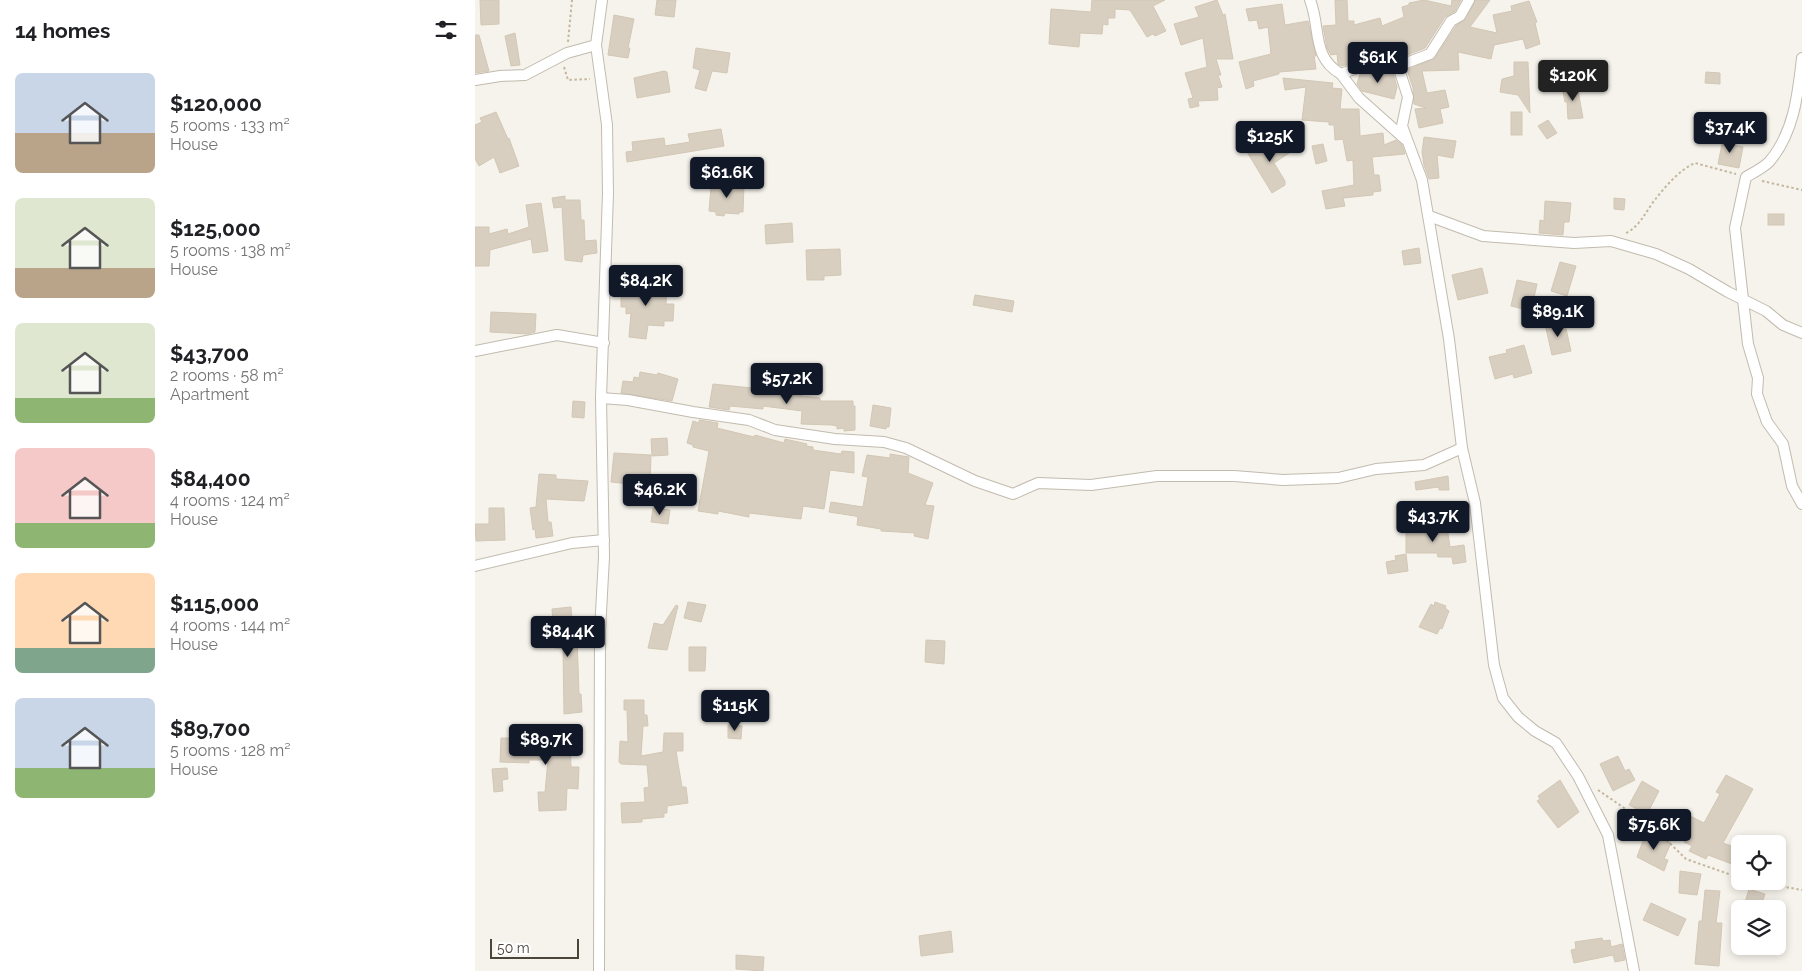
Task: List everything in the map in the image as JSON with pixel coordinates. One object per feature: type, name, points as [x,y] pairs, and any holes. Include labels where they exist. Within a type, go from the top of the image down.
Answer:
[{"type":"street","points":[[599,971],[601,631],[604,540],[601,398],[608,193],[607,125],[595,45],[602,0]]},
{"type":"street","points":[[1310,0],[1324,59],[1334,70],[1341,74],[1359,98],[1407,141],[1413,153]]},
{"type":"street","points":[[1341,74],[1365,65],[1398,66],[1430,54],[1451,21],[1460,16],[1469,0]]},
{"type":"street","points":[[475,80],[525,75],[567,54],[595,45]]},
{"type":"street","points":[[1802,58],[1797,101],[1785,136],[1768,163],[1746,177],[1735,228],[1749,344],[1758,378],[1757,394],[1767,422],[1783,444],[1792,486],[1802,504]]},
{"type":"street","points":[[1398,66],[1408,97],[1402,126],[1422,180],[1449,339],[1462,448],[1475,503],[1494,664],[1503,698],[1517,717],[1535,731],[1556,743],[1578,776],[1608,835],[1633,971]]},
{"type":"street","points":[[1429,216],[1483,236],[1574,243],[1611,241],[1656,254],[1689,269],[1728,292],[1766,311],[1783,325],[1802,333]]},
{"type":"street","points":[[475,351],[557,335],[604,343]]},
{"type":"street","points":[[601,398],[628,400],[749,420],[775,430],[835,439],[884,442],[905,448],[975,481],[1013,494],[1038,483],[1091,485],[1157,476],[1234,476],[1283,480],[1338,478],[1376,469],[1424,464],[1462,448]]},
{"type":"street","points":[[475,566],[572,543],[604,540]]},
{"type":"path","points":[[1611,241],[1636,228],[1655,200],[1685,168],[1695,163],[1802,190]]},
{"type":"path","points":[[1578,776],[1656,830],[1686,859],[1731,875]]},
{"type":"path","points":[[1786,887],[1802,890]]},
{"type":"building","points":[[480,0],[499,0],[499,24],[481,25]]},
{"type":"building","points":[[657,0],[676,0],[674,17],[655,15]]},
{"type":"building","points":[[1092,0],[1165,0],[1153,6],[1166,31],[1147,37],[1130,10],[1115,9],[1115,18],[1108,18],[1108,25],[1103,24],[1102,34],[1080,33],[1079,47],[1049,44],[1051,9],[1091,12]]},
{"type":"building","points":[[1217,0],[1223,15],[1225,14],[1233,59],[1216,59],[1221,75],[1218,75],[1222,87],[1217,88],[1218,100],[1198,101],[1199,106],[1190,108],[1188,99],[1193,98],[1185,73],[1207,67],[1203,38],[1181,45],[1174,24],[1199,17],[1195,7]]},
{"type":"building","points":[[1335,0],[1347,0],[1348,21],[1354,21],[1354,25],[1380,18],[1382,26],[1404,17],[1402,7],[1409,5],[1409,3],[1424,0],[1451,6],[1452,0],[1461,0],[1455,11],[1445,17],[1425,48],[1397,59],[1365,58],[1342,66],[1338,64],[1337,54],[1331,55],[1327,48],[1323,26],[1336,25]]},
{"type":"building","points":[[1476,0],[1490,0],[1470,27],[1497,33],[1493,15],[1512,11],[1511,6],[1529,1],[1537,22],[1535,23],[1540,44],[1526,49],[1523,39],[1494,45],[1491,59],[1458,52],[1459,70],[1422,71],[1427,93],[1445,90],[1449,107],[1440,109],[1443,123],[1419,128],[1415,109],[1426,108],[1414,104],[1413,88],[1407,70],[1435,58],[1456,26],[1466,19]]},
{"type":"building","points":[[1282,4],[1285,25],[1308,21],[1316,56],[1314,56],[1316,69],[1279,72],[1279,74],[1253,81],[1254,86],[1246,89],[1239,62],[1271,54],[1268,27],[1259,29],[1257,20],[1249,21],[1246,9]]},
{"type":"building","points":[[614,15],[634,19],[628,48],[630,48],[628,58],[608,55]]},
{"type":"building","points":[[515,33],[520,65],[511,66],[505,36]]},
{"type":"building","points":[[475,35],[479,35],[489,71],[475,73]]},
{"type":"building","points":[[696,48],[730,53],[727,73],[712,71],[706,91],[695,88],[700,70],[693,68]]},
{"type":"building","points":[[1514,62],[1528,62],[1530,113],[1518,95],[1500,92],[1502,79],[1514,76]]},
{"type":"building","points":[[664,71],[667,72],[670,92],[637,98],[634,78]]},
{"type":"building","points":[[1366,72],[1393,73],[1397,87],[1394,99],[1362,91],[1357,84],[1360,74]]},
{"type":"building","points":[[1706,72],[1720,73],[1720,84],[1705,83]]},
{"type":"building","points":[[1283,78],[1333,83],[1332,88],[1342,89],[1340,109],[1359,109],[1360,136],[1383,133],[1384,145],[1396,140],[1402,145],[1405,154],[1372,157],[1374,175],[1379,175],[1381,191],[1373,192],[1373,195],[1343,198],[1345,206],[1326,209],[1322,191],[1354,185],[1353,160],[1347,161],[1343,139],[1335,140],[1334,125],[1329,125],[1329,122],[1302,120],[1306,87],[1285,90]]},
{"type":"building","points":[[1577,85],[1583,118],[1568,119],[1567,102],[1565,102],[1562,87]]},
{"type":"building","points":[[496,112],[509,138],[519,166],[500,173],[494,157],[479,166],[475,159],[475,125],[482,122],[480,118]]},
{"type":"building","points":[[1511,112],[1522,112],[1522,135],[1511,135]]},
{"type":"building","points":[[1548,120],[1557,133],[1547,139],[1538,126]]},
{"type":"building","points":[[721,129],[724,146],[627,162],[626,152],[633,151],[632,142],[664,138],[665,146],[690,142],[688,134]]},
{"type":"building","points":[[1424,137],[1456,141],[1453,158],[1437,155],[1439,178],[1429,179],[1422,152]]},
{"type":"building","points":[[1283,138],[1292,151],[1274,163],[1285,181],[1285,185],[1272,193],[1247,152],[1262,143],[1266,149]]},
{"type":"building","points":[[1723,139],[1732,141],[1733,145],[1743,147],[1739,168],[1718,164]]},
{"type":"building","points":[[1323,144],[1327,161],[1316,164],[1312,146]]},
{"type":"building","points":[[722,182],[744,184],[743,212],[739,212],[739,214],[725,213],[724,216],[716,215],[716,212],[709,211],[711,187],[721,188]]},
{"type":"building","points":[[565,196],[565,200],[580,200],[581,220],[584,220],[585,241],[596,240],[597,253],[583,255],[582,262],[565,260],[562,207],[554,208],[552,198]]},
{"type":"building","points":[[1614,198],[1625,199],[1624,210],[1614,209]]},
{"type":"building","points":[[1545,201],[1571,203],[1569,222],[1564,222],[1563,235],[1539,233],[1540,220],[1544,221]]},
{"type":"building","points":[[541,203],[548,251],[533,253],[531,239],[490,250],[489,266],[475,266],[475,227],[489,227],[489,234],[507,229],[508,234],[529,227],[526,205]]},
{"type":"building","points":[[1768,214],[1784,214],[1784,225],[1768,225]]},
{"type":"building","points":[[792,223],[793,242],[766,244],[765,225]]},
{"type":"building","points":[[1419,248],[1421,263],[1404,265],[1402,251]]},
{"type":"building","points":[[840,249],[841,275],[824,276],[824,280],[807,280],[806,250]]},
{"type":"building","points":[[1560,262],[1576,266],[1567,296],[1551,291]]},
{"type":"building","points":[[1482,268],[1488,293],[1458,300],[1452,275]]},
{"type":"building","points":[[1517,280],[1537,284],[1531,311],[1511,306]]},
{"type":"building","points":[[667,283],[666,304],[674,304],[673,321],[664,321],[664,326],[648,325],[646,339],[629,337],[631,313],[626,314],[626,307],[621,307],[621,294],[625,294],[625,284]]},
{"type":"building","points":[[975,295],[1014,301],[1012,312],[973,305]]},
{"type":"building","points":[[491,312],[536,314],[535,332],[527,334],[490,332]]},
{"type":"building","points":[[1564,320],[1571,351],[1552,355],[1545,324]]},
{"type":"building","points":[[1524,345],[1532,373],[1514,378],[1513,374],[1495,379],[1489,357],[1507,353],[1506,350]]},
{"type":"building","points":[[640,372],[657,375],[658,373],[678,379],[672,401],[621,393],[623,381],[633,382],[634,377],[639,378]]},
{"type":"building","points":[[713,384],[801,393],[801,396],[820,398],[820,401],[853,401],[853,406],[855,406],[855,430],[844,431],[844,428],[837,429],[837,426],[832,425],[801,424],[802,411],[763,406],[763,409],[730,406],[729,410],[709,407]]},
{"type":"building","points":[[573,401],[585,402],[584,418],[572,417]]},
{"type":"building","points":[[873,405],[891,408],[889,427],[886,427],[886,429],[870,426]]},
{"type":"building","points":[[699,420],[718,423],[717,428],[754,437],[755,435],[784,443],[785,439],[807,444],[806,446],[813,447],[813,450],[841,454],[842,451],[854,452],[854,473],[830,470],[824,509],[803,506],[801,519],[749,513],[749,517],[718,511],[718,514],[698,511],[709,451],[693,447],[693,445],[687,443],[693,421],[699,423]]},
{"type":"building","points":[[667,438],[668,455],[652,456],[651,439]]},
{"type":"building","points":[[614,453],[651,455],[650,484],[660,485],[657,505],[629,502],[631,484],[611,482]]},
{"type":"building","points":[[890,454],[909,457],[908,473],[933,483],[925,505],[934,506],[928,539],[914,536],[915,533],[881,531],[881,529],[857,525],[858,517],[829,512],[831,502],[863,507],[868,477],[862,476],[867,455],[890,458]]},
{"type":"building","points":[[539,474],[556,475],[556,479],[588,481],[584,501],[546,499],[548,522],[551,522],[553,536],[536,538],[530,508],[536,507]]},
{"type":"building","points":[[1448,476],[1449,490],[1439,490],[1439,487],[1416,490],[1415,482]]},
{"type":"building","points":[[489,508],[504,508],[505,540],[476,541],[475,524],[489,524]]},
{"type":"building","points":[[653,508],[670,510],[668,524],[651,522]]},
{"type":"building","points":[[1406,527],[1447,527],[1450,547],[1464,545],[1466,562],[1453,564],[1452,557],[1438,557],[1437,553],[1406,553]]},
{"type":"building","points":[[1406,554],[1408,571],[1388,574],[1386,562],[1396,560],[1395,556]]},
{"type":"building","points":[[688,602],[706,605],[701,622],[684,618]]},
{"type":"building","points":[[1435,602],[1446,606],[1445,608],[1449,611],[1442,629],[1440,628],[1437,634],[1419,627],[1431,604],[1434,606]]},
{"type":"building","points":[[676,605],[678,606],[667,650],[648,648],[654,623],[663,625]]},
{"type":"building","points":[[571,607],[573,637],[577,636],[579,694],[581,694],[582,712],[564,714],[563,648],[555,648],[552,609]]},
{"type":"building","points":[[926,640],[945,641],[944,664],[925,662]]},
{"type":"building","points":[[689,647],[706,647],[705,671],[689,671]]},
{"type":"building","points":[[624,700],[644,700],[644,715],[647,715],[648,726],[643,726],[641,756],[663,752],[664,733],[683,733],[683,751],[676,751],[682,787],[686,787],[688,803],[667,806],[667,813],[664,813],[664,817],[642,819],[642,822],[622,823],[621,803],[645,802],[644,788],[649,787],[647,765],[621,764],[619,762],[620,741],[628,742],[627,710],[624,710]]},
{"type":"building","points":[[728,725],[742,726],[741,739],[728,738]]},
{"type":"building","points":[[510,736],[523,736],[523,739],[570,738],[571,767],[579,767],[578,789],[567,788],[566,810],[539,811],[538,792],[545,792],[548,760],[529,760],[529,763],[500,762],[501,738],[510,738]]},
{"type":"building","points":[[1618,756],[1625,771],[1629,769],[1635,780],[1613,791],[1600,764]]},
{"type":"building","points":[[507,768],[508,779],[502,780],[503,791],[494,792],[492,769]]},
{"type":"building","points":[[1726,775],[1753,789],[1723,843],[1731,846],[1731,864],[1708,855],[1706,859],[1689,851],[1692,846],[1684,842],[1688,815],[1704,823],[1720,794],[1716,792]]},
{"type":"building","points":[[1560,780],[1579,812],[1558,828],[1537,801],[1540,799],[1538,796]]},
{"type":"building","points":[[1642,781],[1659,791],[1647,814],[1629,805]]},
{"type":"building","points":[[1646,833],[1671,843],[1664,859],[1668,860],[1664,871],[1637,857]]},
{"type":"building","points":[[1680,871],[1701,874],[1697,895],[1679,893]]},
{"type":"building","points":[[1705,890],[1720,891],[1716,923],[1722,923],[1719,966],[1695,964],[1699,921],[1702,921]]},
{"type":"building","points":[[1749,890],[1765,894],[1763,900],[1746,900]]},
{"type":"building","points":[[1651,903],[1686,919],[1678,936],[1643,920]]},
{"type":"building","points":[[951,931],[953,952],[921,956],[919,936]]},
{"type":"building","points":[[1602,938],[1603,941],[1610,940],[1611,947],[1622,944],[1625,960],[1615,962],[1613,955],[1574,963],[1571,950],[1576,949],[1575,942]]},
{"type":"building","points":[[736,955],[764,957],[763,971],[736,969]]}]
